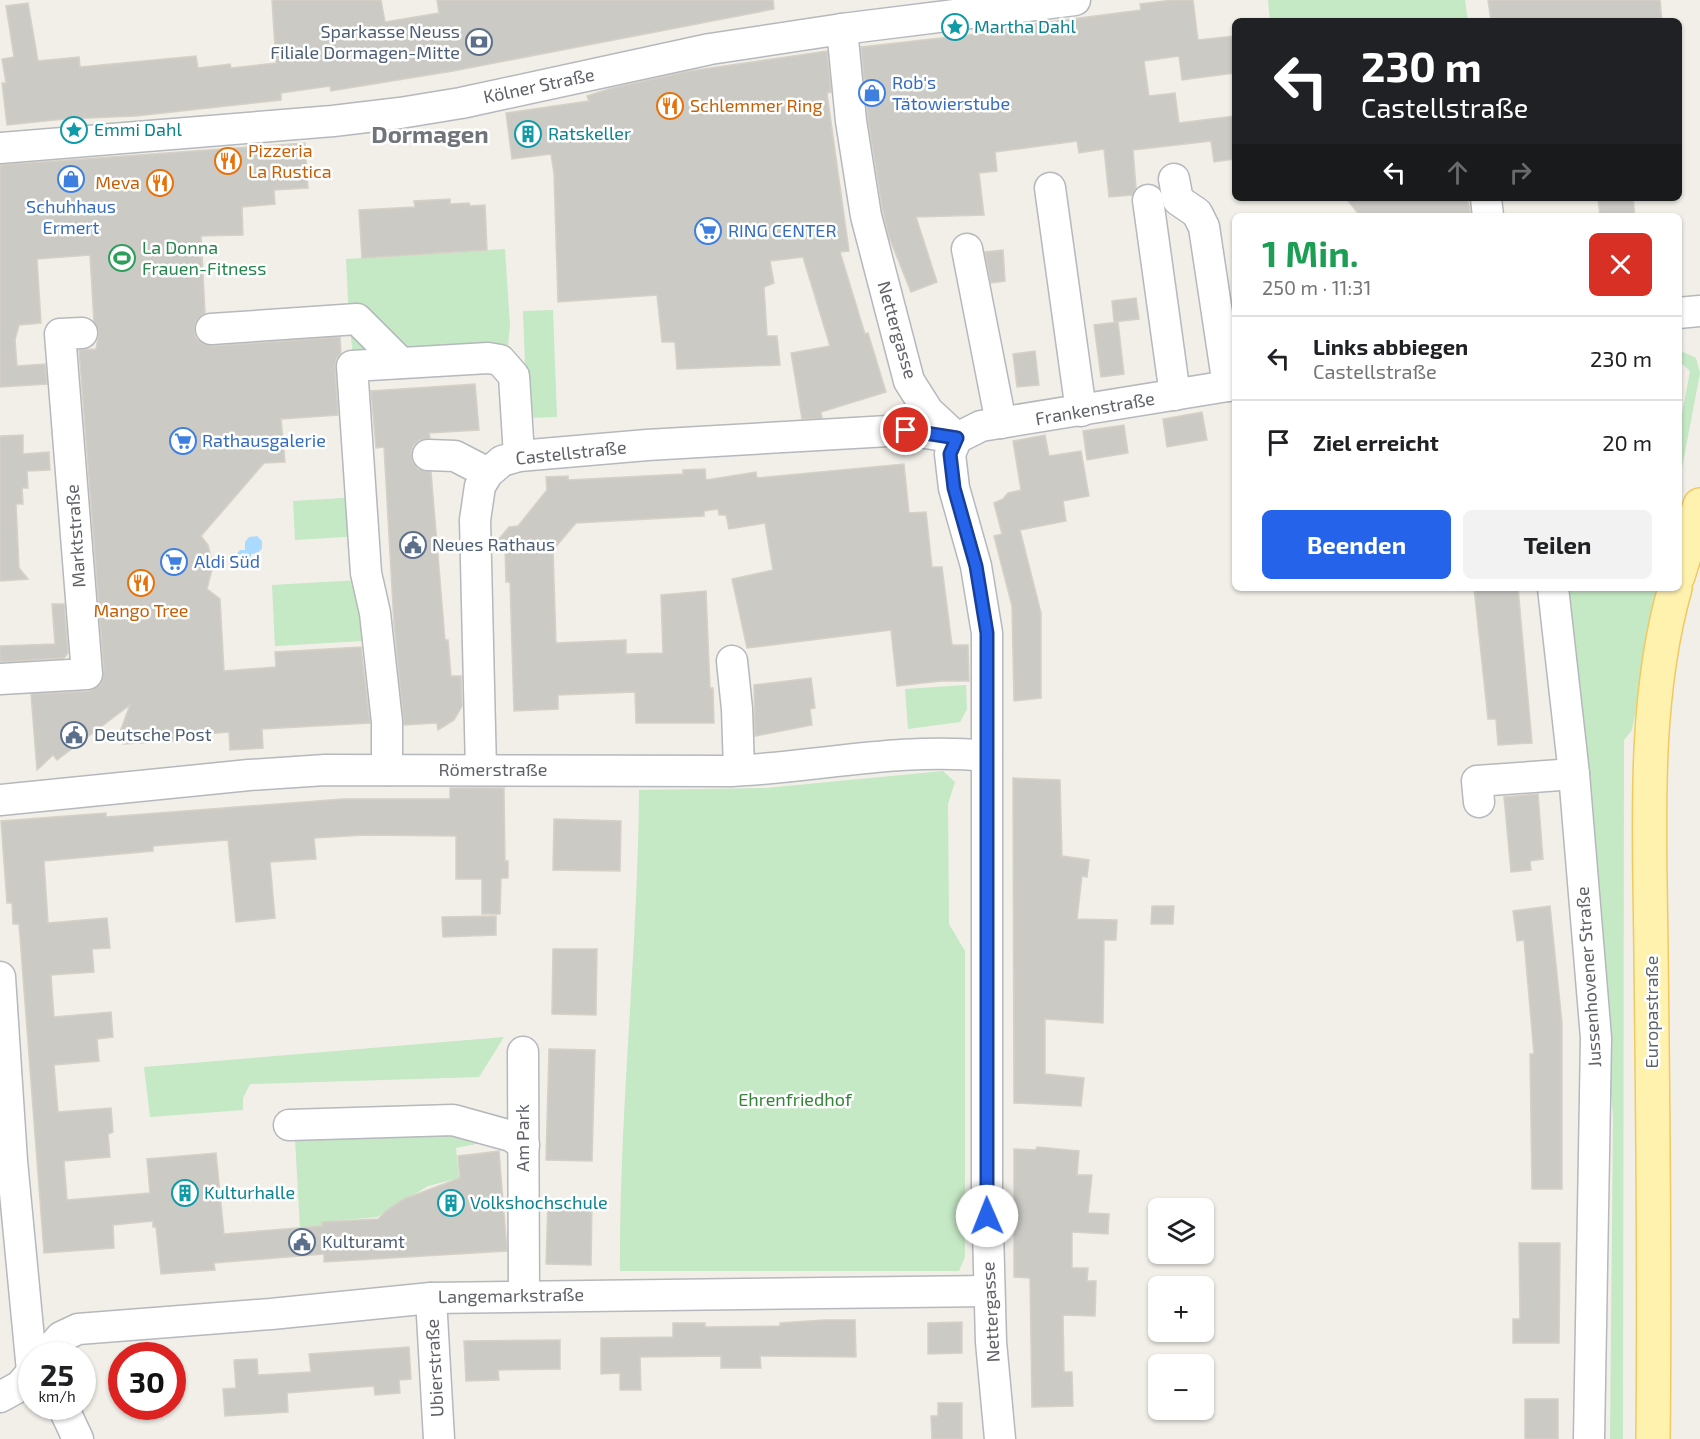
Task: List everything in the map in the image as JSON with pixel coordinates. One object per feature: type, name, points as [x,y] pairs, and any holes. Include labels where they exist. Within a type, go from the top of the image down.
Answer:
[{"type":"main road","points":[[1682,563],[1700,505]]},
{"type":"main road","name":"Europastraße","points":[[1653,1439],[1652,759],[1655,692],[1661,650],[1674,591]]},
{"type":"street","name":"Kölner Straße","points":[[0,148],[333,121],[400,113],[461,103],[710,49],[842,29],[911,10],[1074,0]]},
{"type":"street","name":"Nettergasse","points":[[842,29],[851,121],[866,216],[909,381],[928,411],[957,438],[950,454],[954,488],[976,566],[987,633],[987,1193],[989,1291],[1000,1439]]},
{"type":"street","points":[[1174,179],[1179,200],[1197,213],[1204,227],[1231,385]]},
{"type":"street","points":[[1050,188],[1081,411]]},
{"type":"street","points":[[1148,200],[1175,395]]},
{"type":"street","points":[[967,249],[1001,423]]},
{"type":"street","points":[[1682,313],[1700,311]]},
{"type":"street","points":[[211,329],[357,319],[401,363]]},
{"type":"street","name":"Marktstraße","points":[[0,680],[87,674],[60,334],[82,333]]},
{"type":"street","points":[[387,770],[387,722],[376,624],[366,573],[352,366],[488,358],[500,360],[514,376],[519,456]]},
{"type":"street","name":"Frankenstraße","points":[[957,438],[981,426],[1231,385]]},
{"type":"street","name":"Castellstraße","points":[[488,473],[502,461],[519,456],[647,445],[906,430],[957,438]]},
{"type":"street","points":[[428,455],[455,456],[488,473],[480,486],[475,520],[481,770]]},
{"type":"street","name":"Jussenhovener Straße","points":[[1553,591],[1574,774],[1596,1038],[1589,1439]]},
{"type":"street","points":[[732,661],[737,709],[739,770]]},
{"type":"street","name":"Römerstraße","points":[[0,800],[249,775],[325,770],[739,770],[794,767],[923,753],[986,756]]},
{"type":"street","points":[[1479,802],[1477,781],[1574,774]]},
{"type":"street","points":[[0,985],[6,1161],[28,1342]]},
{"type":"street","name":"Am Park","points":[[523,1052],[524,1295]]},
{"type":"street","points":[[289,1125],[453,1120],[511,1136],[524,1145]]},
{"type":"street","name":"Langemarkstraße","points":[[57,1342],[61,1337],[78,1329],[271,1314],[431,1298],[524,1295],[989,1291]]},
{"type":"street","name":"Ubierstraße","points":[[431,1298],[439,1439]]},
{"type":"street","points":[[0,1397],[18,1387]]},
{"type":"street","points":[[69,1420],[78,1439]]},
{"type":"green space","points":[[1268,0],[1465,0],[1468,18],[1290,18],[1270,18]]},
{"type":"green space","points":[[505,249],[510,326],[507,355],[354,364],[346,259]]},
{"type":"green space","points":[[553,310],[557,417],[527,418],[523,311]]},
{"type":"green space","points":[[1682,351],[1696,358],[1700,373],[1682,468],[1682,414],[1690,371],[1682,364]]},
{"type":"green space","points":[[358,497],[361,536],[295,540],[293,501]]},
{"type":"green space","points":[[359,580],[363,641],[275,646],[272,585]]},
{"type":"green space","points":[[1566,591],[1658,591],[1632,730],[1624,740],[1623,1439],[1610,1439],[1613,1116],[1572,629]]},
{"type":"green space","points":[[966,685],[967,709],[960,722],[908,729],[905,689]]},
{"type":"green space","name":"Ehrenfriedhof","points":[[943,771],[955,782],[948,804],[949,924],[965,951],[965,1257],[959,1271],[620,1271],[622,1151],[638,850],[639,790],[766,788]]},
{"type":"green space","points":[[504,1037],[479,1077],[250,1084],[243,1098],[243,1110],[150,1117],[144,1067]]},
{"type":"green space","points":[[445,1126],[486,1142],[456,1148],[459,1178],[428,1186],[377,1217],[322,1222],[322,1226],[300,1228],[295,1138]]},
{"type":"water","points":[[257,536],[262,541],[262,548],[258,553],[251,554],[251,560],[247,564],[241,565],[236,555],[240,550],[245,550],[245,542],[249,537]]},
{"type":"building","points":[[272,0],[381,0],[385,22],[439,13],[437,0],[773,0],[774,9],[453,71],[331,91],[330,86],[281,93],[281,100],[136,116],[65,119],[7,125],[2,83],[6,83],[2,59],[14,57],[6,6],[28,3],[38,61],[79,57],[80,67],[196,56],[198,68],[230,64],[231,68],[276,63]]},
{"type":"building","points":[[1193,0],[1198,40],[1232,36],[1232,73],[1182,80],[1179,56],[1144,61],[1149,96],[1175,93],[1179,123],[1232,116],[1232,159],[1214,162],[1211,141],[1133,150],[1136,188],[1132,195],[1109,197],[1104,149],[1079,153],[1077,141],[995,152],[997,171],[979,173],[984,215],[916,217],[937,282],[911,292],[889,237],[883,212],[868,119],[861,47],[995,32],[994,29],[1141,10],[1140,4]]},
{"type":"building","points":[[1488,0],[1660,0],[1662,18],[1491,18]]},
{"type":"building","points":[[827,51],[831,92],[827,93],[849,251],[840,252],[865,334],[868,333],[886,392],[821,412],[822,418],[802,419],[791,353],[830,346],[803,257],[770,261],[774,283],[764,287],[767,336],[777,336],[780,365],[677,369],[675,342],[662,342],[657,295],[558,302],[554,174],[551,154],[512,159],[506,113],[589,101],[587,96],[612,88],[690,71]]},
{"type":"building","name":"Rathausgalerie","points":[[305,143],[308,188],[274,190],[275,204],[242,207],[243,235],[201,236],[205,313],[196,321],[194,331],[196,338],[203,344],[212,346],[340,337],[341,353],[336,359],[335,367],[338,415],[281,419],[285,462],[264,463],[201,536],[208,545],[213,565],[207,589],[220,599],[224,671],[276,667],[275,652],[361,647],[370,723],[262,729],[263,748],[230,750],[229,732],[174,737],[173,741],[123,744],[123,740],[117,740],[130,705],[57,760],[53,755],[37,770],[31,694],[89,691],[101,684],[104,673],[79,350],[96,349],[99,332],[94,322],[90,255],[37,259],[41,323],[19,325],[15,340],[17,366],[45,364],[47,384],[0,387],[0,165]]},
{"type":"building","points":[[450,199],[450,204],[485,205],[487,250],[362,258],[359,210],[415,207],[414,201]]},
{"type":"building","points":[[1348,201],[1467,201],[1470,213],[1358,213]]},
{"type":"building","points":[[1598,201],[1633,201],[1635,213],[1600,213]]},
{"type":"building","points":[[1003,250],[1005,281],[991,283],[985,252]]},
{"type":"building","points":[[1136,298],[1139,319],[1114,322],[1112,301]]},
{"type":"building","points":[[1118,322],[1124,374],[1101,377],[1094,325]]},
{"type":"building","points":[[1035,351],[1039,385],[1017,387],[1013,354]]},
{"type":"building","name":"Neues Rathaus","points":[[475,384],[479,430],[429,433],[430,438],[419,440],[413,446],[411,454],[413,463],[418,469],[431,472],[445,640],[448,640],[451,676],[461,676],[462,706],[454,720],[438,730],[437,723],[404,725],[394,624],[384,447],[376,448],[371,391]]},
{"type":"building","points":[[1202,412],[1207,440],[1167,447],[1163,419]]},
{"type":"building","points":[[1124,425],[1128,453],[1087,460],[1083,431]]},
{"type":"building","points":[[23,435],[23,454],[49,452],[50,470],[27,471],[28,488],[22,488],[23,504],[16,504],[19,568],[28,579],[0,581],[0,436]]},
{"type":"building","points":[[1045,435],[1049,456],[1081,451],[1089,496],[1063,501],[1066,521],[1020,530],[1041,613],[1041,698],[1014,701],[1012,606],[994,536],[1002,534],[994,503],[1003,499],[1008,493],[1021,490],[1013,441]]},
{"type":"building","points":[[904,464],[909,513],[926,512],[932,567],[942,567],[952,645],[968,645],[969,681],[941,681],[897,686],[891,630],[747,648],[732,579],[773,570],[765,523],[729,529],[726,515],[719,515],[718,509],[704,511],[704,516],[576,523],[553,550],[556,643],[626,640],[626,654],[663,653],[661,595],[706,591],[710,688],[713,688],[714,723],[636,723],[635,692],[558,695],[558,709],[514,711],[510,582],[506,582],[505,545],[493,546],[509,527],[518,526],[547,490],[546,477],[568,476],[568,480],[683,474],[683,470],[705,469],[706,480],[756,472],[757,478]]},
{"type":"building","points":[[1474,591],[1518,591],[1532,743],[1498,745],[1496,719],[1488,719]]},
{"type":"building","points":[[52,604],[64,604],[68,653],[64,658],[0,662],[0,646],[55,644]]},
{"type":"building","points":[[811,678],[815,708],[810,709],[812,725],[755,736],[754,685]]},
{"type":"building","points":[[1013,778],[1060,780],[1062,856],[1089,860],[1087,877],[1082,876],[1077,919],[1117,920],[1116,940],[1104,940],[1103,1023],[1045,1019],[1045,1074],[1084,1078],[1081,1106],[1014,1103]]},
{"type":"building","points":[[450,788],[504,788],[505,861],[508,861],[508,878],[501,878],[500,914],[482,914],[482,879],[456,879],[456,836],[365,835],[314,838],[316,859],[270,862],[275,918],[236,922],[228,840],[153,846],[153,851],[44,861],[48,923],[107,918],[110,948],[92,949],[94,972],[51,975],[54,1017],[111,1012],[113,1037],[97,1039],[99,1061],[54,1065],[58,1112],[111,1108],[113,1132],[108,1134],[110,1157],[64,1161],[67,1200],[150,1193],[147,1159],[216,1153],[224,1234],[322,1226],[322,1222],[378,1219],[404,1199],[460,1178],[458,1156],[499,1151],[507,1251],[324,1262],[324,1254],[214,1263],[215,1270],[161,1274],[156,1227],[153,1227],[153,1221],[113,1225],[114,1248],[44,1253],[19,924],[13,924],[12,903],[7,903],[1,821],[106,813],[106,817],[343,799],[450,799]]},
{"type":"building","points":[[1538,794],[1543,859],[1530,861],[1531,870],[1511,872],[1504,797]]},
{"type":"building","points":[[554,819],[621,821],[620,871],[553,870]]},
{"type":"building","points":[[1152,906],[1174,906],[1173,924],[1151,924]]},
{"type":"building","points":[[1550,906],[1562,1023],[1562,1189],[1532,1189],[1530,1054],[1534,1054],[1524,940],[1517,941],[1513,911]]},
{"type":"building","points":[[496,916],[496,935],[443,937],[442,917]]},
{"type":"building","points":[[553,949],[597,949],[596,1015],[552,1014]]},
{"type":"building","points":[[549,1049],[595,1050],[592,1161],[546,1160]]},
{"type":"building","points":[[1037,1147],[1079,1151],[1077,1175],[1092,1175],[1088,1213],[1109,1214],[1108,1234],[1072,1232],[1072,1268],[1088,1268],[1087,1281],[1096,1281],[1095,1316],[1063,1315],[1064,1372],[1072,1372],[1073,1406],[1032,1407],[1030,1278],[1014,1277],[1014,1149],[1036,1150]]},
{"type":"building","points":[[548,1199],[592,1200],[591,1265],[546,1264]]},
{"type":"building","points":[[1519,1243],[1560,1243],[1559,1343],[1513,1343],[1513,1319],[1520,1319]]},
{"type":"building","points":[[855,1320],[856,1357],[760,1356],[761,1368],[721,1368],[721,1356],[640,1357],[641,1390],[620,1390],[620,1373],[601,1374],[601,1338],[673,1337],[673,1323],[705,1323],[705,1327],[780,1326],[780,1323]]},
{"type":"building","points":[[962,1322],[962,1353],[928,1354],[928,1323]]},
{"type":"building","points":[[560,1340],[560,1369],[498,1370],[499,1380],[466,1381],[464,1341]]},
{"type":"building","points":[[409,1347],[411,1379],[399,1380],[400,1393],[375,1395],[374,1386],[287,1393],[288,1412],[225,1416],[223,1389],[236,1388],[234,1360],[257,1359],[258,1375],[311,1372],[309,1354]]},
{"type":"building","points":[[1525,1399],[1558,1399],[1558,1439],[1525,1439]]},
{"type":"building","points":[[938,1403],[962,1403],[962,1439],[932,1439],[931,1416],[938,1416]]},
{"type":"place","name":"Martha Dahl","points":[[955,27]]},
{"type":"place","name":"Sparkasse Neuss Filiale Dormagen-Mitte","points":[[479,42]]},
{"type":"place","name":"Rob's Tätowierstube","points":[[872,93]]},
{"type":"place","name":"Schlemmer Ring","points":[[670,106]]},
{"type":"place","name":"Emmi Dahl","points":[[74,130]]},
{"type":"place","name":"Ratskeller","points":[[528,134]]},
{"type":"place","name":"Pizzeria La Rustica","points":[[228,161]]},
{"type":"place","name":"Schuhhaus Ermert","points":[[71,179]]},
{"type":"place","name":"Meva","points":[[160,183]]},
{"type":"place","name":"RING CENTER","points":[[708,231]]},
{"type":"place","name":"La Donna Frauen-Fitness","points":[[122,258]]},
{"type":"place","name":"Rathausgalerie","points":[[183,441]]},
{"type":"place","name":"Neues Rathaus","points":[[413,545]]},
{"type":"place","name":"Aldi Süd","points":[[174,562]]},
{"type":"place","name":"Mango Tree","points":[[141,583]]},
{"type":"place","name":"Deutsche Post","points":[[74,735]]},
{"type":"place","name":"Kulturhalle","points":[[185,1193]]},
{"type":"place","name":"Volkshochschule","points":[[451,1203]]},
{"type":"place","name":"Kulturamt","points":[[302,1242]]},
{"type":"district","name":"Dormagen","points":[[430,135]]},
{"type":"route","points":[[906,430],[957,438],[950,454],[954,488],[984,601],[988,672],[986,756],[987,1216]]}]
